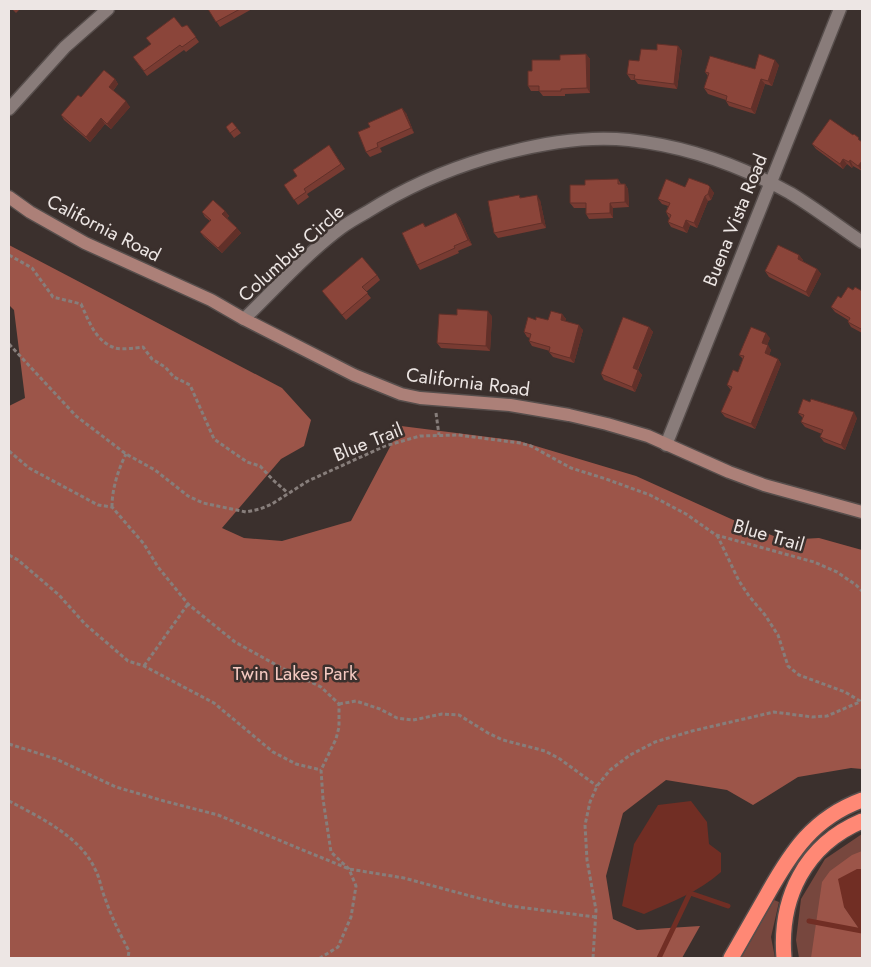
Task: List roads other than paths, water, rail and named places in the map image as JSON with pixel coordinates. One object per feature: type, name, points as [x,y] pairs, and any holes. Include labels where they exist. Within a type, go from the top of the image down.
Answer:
[{"type":"highway","points":[[731,958],[795,849],[826,818],[862,800]]},
{"type":"highway","points":[[784,958],[783,941],[786,911],[797,879],[817,852],[828,842],[841,832],[862,821]]},
{"type":"main road","name":"California Road","points":[[9,197],[30,212],[85,243],[211,300],[244,319],[379,386],[420,398],[510,405],[569,415],[648,436],[756,482],[862,512]]},
{"type":"street","points":[[9,108],[65,48],[108,9]]},
{"type":"street","name":"Buena Vista Road","points":[[666,445],[840,9]]},
{"type":"street","name":"Columbus Circle","points":[[244,319],[341,228],[425,179],[470,163],[520,149],[571,140],[628,140],[661,145],[699,155],[742,170],[790,194],[862,242]]},
{"type":"waterway","points":[[659,958],[690,893],[728,906]]},
{"type":"waterway","points":[[809,921],[862,931]]},
{"type":"park label","name":"Twin Lakes Park","points":[[295,673]]}]
